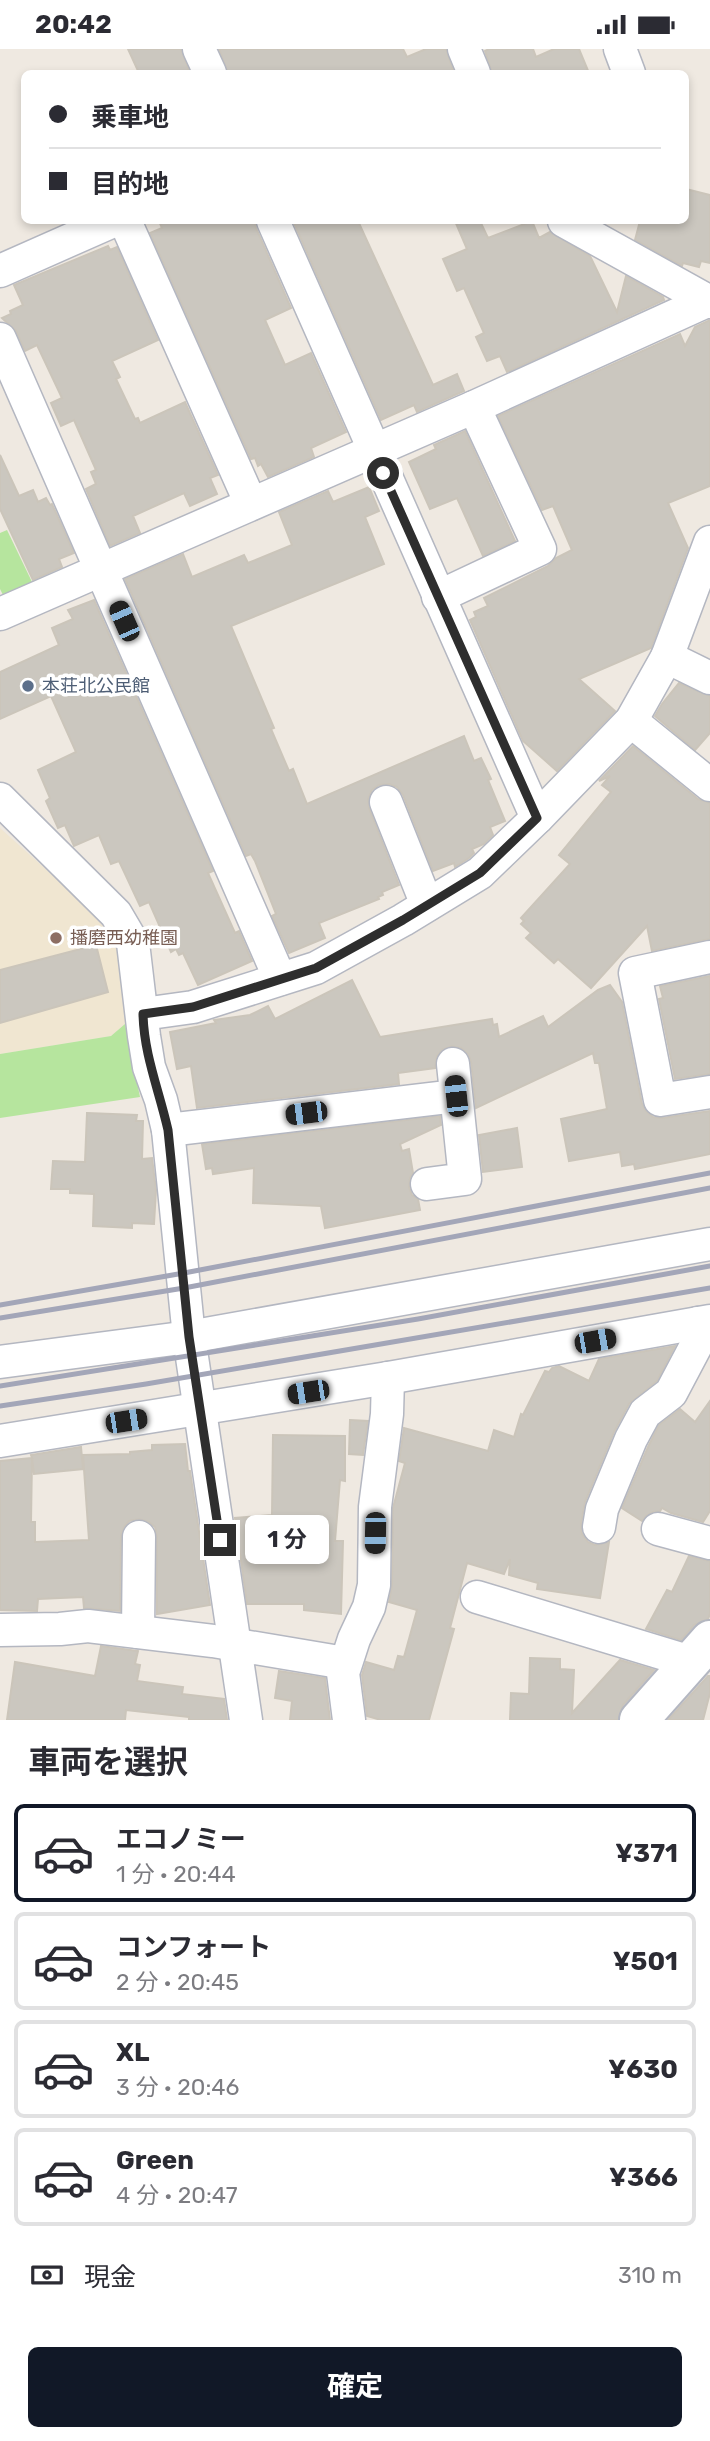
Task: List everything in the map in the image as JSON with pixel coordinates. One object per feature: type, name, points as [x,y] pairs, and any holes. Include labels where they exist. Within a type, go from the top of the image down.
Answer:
[{"type":"main road","points":[[639,1720],[700,1651]]},
{"type":"street","points":[[200,49],[209,70]]},
{"type":"street","points":[[464,49],[473,70]]},
{"type":"street","points":[[620,49],[628,70]]},
{"type":"street","points":[[0,271],[106,224]]},
{"type":"street","points":[[126,224],[251,504]]},
{"type":"street","points":[[274,224],[537,818]]},
{"type":"street","points":[[570,224],[708,302]]},
{"type":"street","points":[[0,614],[708,302]]},
{"type":"street","points":[[0,339],[280,979]]},
{"type":"street","points":[[438,597],[540,549],[474,407]]},
{"type":"street","points":[[143,1014],[193,1007],[316,968],[480,873],[631,721],[667,657],[710,542]]},
{"type":"street","points":[[667,657],[710,678]]},
{"type":"street","points":[[631,721],[710,785]]},
{"type":"street","points":[[0,799],[117,913],[133,943],[149,1067],[168,1130],[189,1337],[246,1720]]},
{"type":"street","points":[[386,802],[428,905]]},
{"type":"street","points":[[710,957],[635,973],[660,1100],[710,1092]]},
{"type":"street","points":[[427,1184],[465,1179],[453,1064]]},
{"type":"street","points":[[168,1130],[456,1096]]},
{"type":"street","points":[[0,1362],[189,1337],[710,1244]]},
{"type":"street","points":[[0,1441],[388,1378],[704,1322],[699,1340],[671,1393],[645,1413],[596,1493],[602,1509],[599,1527]]},
{"type":"street","points":[[349,1720],[343,1673],[369,1607],[374,1585],[375,1507],[387,1414],[388,1378]]},
{"type":"street","points":[[658,1529],[710,1543]]},
{"type":"street","points":[[138,1632],[139,1537]]},
{"type":"street","points":[[477,1597],[700,1651]]},
{"type":"street","points":[[0,1630],[88,1626],[235,1644],[345,1663]]},
{"type":"shaded area","name":"播磨西幼稚園","points":[[0,828],[92,911],[105,927],[117,950],[127,982],[125,1024],[111,1036],[0,1054]]},
{"type":"green space","points":[[7,530],[32,582],[5,599],[0,589],[0,533]]},
{"type":"green space","points":[[125,1024],[140,1097],[0,1118],[0,1054],[111,1036]]},
{"type":"building","points":[[128,49],[181,49],[189,70],[138,70]]},
{"type":"building","points":[[219,49],[403,49],[407,57],[426,49],[446,49],[453,70],[227,70]]},
{"type":"building","points":[[533,49],[536,57],[554,49],[579,49],[588,70],[491,70],[485,51]]},
{"type":"building","points":[[689,190],[710,195],[710,263],[701,261],[699,267],[683,263],[682,266],[635,240],[639,224],[689,224]]},
{"type":"building","points":[[160,224],[255,224],[291,308],[265,320],[285,365],[311,353],[346,432],[311,448],[314,457],[268,477],[261,464],[258,466],[255,458],[251,459],[150,233],[162,228]]},
{"type":"building","points":[[294,224],[359,224],[433,385],[457,374],[464,391],[417,412],[414,405],[381,420]]},
{"type":"building","points":[[456,224],[481,224],[488,238],[524,224],[533,224],[539,238],[550,232],[590,256],[617,312],[626,276],[664,300],[507,372],[500,356],[487,361],[476,337],[484,333],[464,288],[457,291],[443,259],[467,249]]},
{"type":"building","points":[[108,246],[110,250],[117,247],[158,340],[112,361],[120,377],[116,379],[135,419],[138,418],[140,423],[185,402],[218,475],[210,478],[217,494],[190,506],[184,493],[133,516],[140,533],[110,546],[86,489],[96,484],[91,472],[96,470],[74,420],[61,426],[51,403],[62,398],[37,345],[25,351],[16,331],[2,318],[23,305],[14,285]]},
{"type":"building","points":[[710,320],[710,486],[668,503],[688,548],[651,648],[579,679],[615,711],[557,771],[523,741],[470,620],[476,617],[474,612],[488,606],[484,598],[548,566],[556,558],[572,550],[553,506],[542,510],[498,416],[680,334],[685,346],[695,327]]},
{"type":"building","points":[[465,431],[515,541],[483,556],[457,498],[430,509],[409,462],[436,449],[434,445]]},
{"type":"building","points":[[0,455],[19,496],[33,490],[38,502],[46,498],[50,505],[52,504],[74,553],[59,559],[62,567],[33,580],[0,509]]},
{"type":"building","points":[[369,487],[379,511],[365,517],[384,564],[231,626],[274,728],[271,729],[289,771],[293,769],[307,804],[464,736],[474,761],[481,758],[505,821],[490,827],[493,835],[484,844],[472,849],[474,853],[469,858],[455,867],[454,863],[433,871],[403,795],[397,787],[379,785],[372,790],[368,799],[369,808],[399,885],[382,892],[383,895],[378,897],[379,899],[319,923],[325,938],[289,953],[272,916],[276,914],[255,861],[251,854],[246,856],[125,579],[183,554],[192,577],[244,555],[248,563],[292,545],[279,512],[328,491],[333,502]]},
{"type":"building","points":[[94,600],[213,871],[208,873],[235,933],[239,931],[252,961],[198,985],[183,953],[179,955],[176,949],[171,952],[149,902],[140,906],[119,861],[111,864],[99,835],[74,846],[65,825],[58,828],[46,801],[50,798],[38,770],[76,752],[51,696],[0,719],[0,672],[59,645],[52,628],[73,619],[68,610]]},
{"type":"building","points":[[679,683],[710,696],[710,733],[695,750],[655,716]]},
{"type":"building","points":[[633,746],[698,799],[710,803],[710,939],[652,951],[647,926],[591,988],[558,959],[554,963],[526,938],[531,933],[521,924],[524,921],[521,918],[570,864],[559,855],[611,792],[602,785],[610,776],[599,781]]},
{"type":"building","points":[[96,945],[108,992],[0,1023],[0,970]]},
{"type":"building","points":[[710,976],[710,1074],[675,1079],[659,999],[663,998],[660,986]]},
{"type":"building","points":[[352,980],[380,1037],[492,1019],[493,1025],[497,1024],[499,1037],[543,1016],[548,1027],[598,990],[610,985],[622,1002],[642,1104],[646,1111],[653,1117],[662,1118],[710,1111],[710,1154],[635,1169],[634,1164],[622,1166],[620,1152],[569,1161],[561,1119],[607,1109],[599,1063],[595,1063],[593,1053],[476,1108],[468,1054],[461,1048],[452,1046],[443,1049],[437,1056],[435,1068],[398,1073],[399,1084],[197,1108],[191,1066],[177,1069],[170,1032],[216,1023],[214,1020],[250,1015],[268,1006],[275,1019]]},
{"type":"building","points":[[87,1113],[137,1115],[136,1121],[143,1121],[142,1159],[152,1158],[156,1190],[154,1224],[132,1223],[132,1228],[93,1226],[94,1194],[70,1193],[70,1189],[51,1189],[53,1161],[85,1162]]},
{"type":"building","points":[[440,1116],[441,1125],[400,1144],[402,1151],[409,1149],[413,1173],[409,1187],[412,1195],[418,1199],[420,1210],[325,1228],[321,1206],[253,1203],[254,1168],[213,1174],[212,1168],[206,1169],[202,1144]]},
{"type":"building","points":[[517,1128],[522,1167],[483,1172],[479,1135]]},
{"type":"building","points":[[675,1346],[657,1381],[629,1404],[614,1432],[585,1502],[582,1534],[588,1542],[595,1545],[609,1542],[600,1598],[537,1589],[538,1583],[509,1575],[510,1559],[504,1574],[467,1563],[450,1628],[454,1629],[429,1720],[381,1720],[367,1716],[362,1675],[366,1662],[394,1670],[398,1656],[404,1657],[417,1610],[389,1602],[392,1585],[393,1508],[405,1463],[399,1461],[404,1428],[488,1451],[494,1430],[514,1437],[521,1414],[523,1415],[545,1371],[549,1372],[559,1366],[589,1381],[599,1359]]},
{"type":"building","points":[[710,1401],[710,1511],[703,1522],[662,1508],[642,1521],[622,1508],[659,1425],[680,1409],[695,1422]]},
{"type":"building","points":[[350,1420],[368,1421],[363,1455],[349,1454]]},
{"type":"building","points":[[273,1435],[345,1436],[345,1481],[340,1480],[335,1541],[343,1541],[341,1614],[304,1610],[304,1604],[247,1604],[235,1518],[272,1515]]},
{"type":"building","points":[[185,1444],[210,1605],[157,1614],[157,1537],[155,1527],[139,1519],[129,1521],[121,1536],[120,1611],[84,1608],[83,1597],[38,1599],[37,1611],[0,1610],[0,1461],[32,1458],[31,1522],[35,1522],[35,1542],[89,1540],[83,1455],[130,1454],[152,1450],[152,1445]]},
{"type":"building","points":[[81,1447],[83,1469],[34,1474],[31,1455]]},
{"type":"building","points":[[689,1556],[710,1561],[708,1619],[694,1625],[681,1640],[646,1629],[667,1590],[672,1592]]},
{"type":"building","points":[[101,1646],[138,1651],[135,1664],[140,1665],[137,1681],[183,1687],[182,1694],[224,1699],[227,1720],[189,1720],[189,1717],[126,1710],[125,1720],[7,1720],[15,1662],[95,1676]]},
{"type":"building","points":[[530,1658],[560,1659],[560,1669],[574,1670],[572,1713],[620,1660],[654,1670],[623,1705],[618,1720],[510,1720],[511,1693],[529,1694]]},
{"type":"building","points":[[279,1671],[325,1678],[330,1720],[290,1720],[292,1701],[275,1698]]},
{"type":"building","points":[[708,1676],[710,1693],[703,1720],[668,1720]]},
{"type":"railway","points":[[0,1305],[184,1273],[710,1173]]},
{"type":"railway","points":[[0,1318],[184,1288],[710,1188]]},
{"type":"railway","points":[[0,1386],[418,1319],[710,1266]]},
{"type":"railway","points":[[0,1406],[146,1384],[710,1288]]},
{"type":"place","name":"本荘北公民館","points":[[28,686]]},
{"type":"place","name":"播磨西幼稚園","points":[[56,938]]},
{"type":"route","points":[[220,1540],[189,1337],[168,1130],[149,1067],[143,1014],[193,1007],[316,968],[480,873],[537,818],[383,473]]}]
